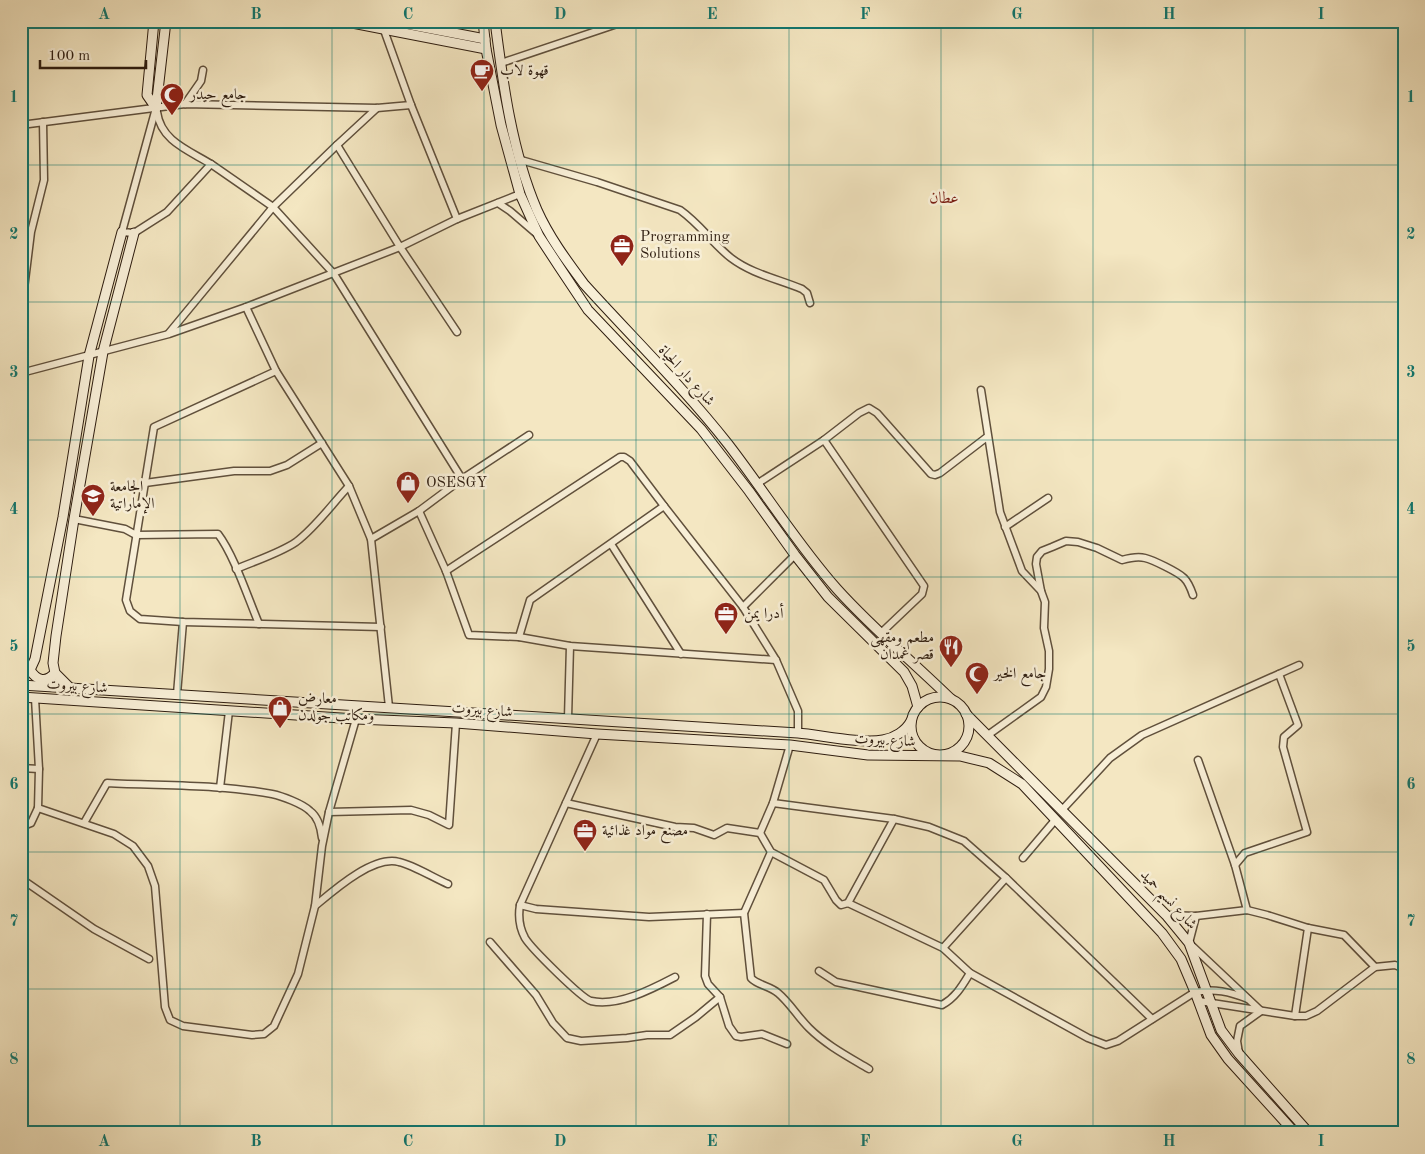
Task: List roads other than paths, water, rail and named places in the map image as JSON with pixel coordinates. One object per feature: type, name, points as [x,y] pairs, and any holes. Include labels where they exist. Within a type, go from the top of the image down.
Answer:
[{"type":"main road","points":[[154,21],[147,96],[156,108]]},
{"type":"main road","points":[[156,108],[166,21]]},
{"type":"main road","points":[[342,21],[486,49]]},
{"type":"main road","points":[[391,21],[484,40]]},
{"type":"main road","name":"شارع دار الحياة","points":[[483,21],[484,40],[501,125],[520,194],[539,236],[588,310],[702,429],[828,597],[904,672],[912,686],[918,707]]},
{"type":"main road","name":"شارع دار الحياة","points":[[495,21],[509,118],[529,190],[547,230],[568,263],[584,284],[694,403],[727,443],[803,547],[837,589],[951,699]]},
{"type":"main road","points":[[495,96],[505,94]]},
{"type":"main road","points":[[21,676],[30,670],[35,659],[63,517],[88,356],[122,232]]},
{"type":"main road","points":[[72,689],[55,673],[53,663],[56,636],[103,352],[134,233]]},
{"type":"main road","points":[[63,517],[74,519]]},
{"type":"main road","points":[[795,555],[803,547]]},
{"type":"main road","points":[[30,670],[35,677],[43,680],[50,678],[55,673]]},
{"type":"main road","name":"شارع بيروت","points":[[21,685],[798,733],[871,741],[884,740],[895,736],[908,728],[911,721]]},
{"type":"main road","name":"شارع بيروت","points":[[21,697],[790,745],[868,756],[940,755]]},
{"type":"main road","points":[[933,697],[951,699],[963,708],[966,714],[969,724],[968,733],[964,742],[957,748],[940,755],[930,753],[921,748],[915,740],[911,731],[911,721],[918,707],[924,701],[933,697]]},
{"type":"main road","points":[[303,702],[303,714]]},
{"type":"main road","name":"شارع نسيم حميد","points":[[966,714],[1166,915],[1189,943],[1221,1030],[1239,1054],[1309,1133]]},
{"type":"main road","points":[[610,734],[611,722]]},
{"type":"main road","name":"شارع نسيم حميد","points":[[940,755],[960,756],[989,763],[1022,784],[1056,819],[1162,933],[1181,959],[1211,1034],[1228,1059],[1295,1133]]},
{"type":"street","points":[[501,64],[626,21]]},
{"type":"street","points":[[384,30],[411,104],[458,219]]},
{"type":"street","points":[[185,104],[201,80],[203,70]]},
{"type":"street","points":[[21,125],[185,104],[377,108],[411,104]]},
{"type":"street","points":[[156,108],[158,123],[172,140],[211,164],[273,207],[334,274],[462,479]]},
{"type":"street","points":[[156,108],[122,232],[134,233],[167,212],[211,164]]},
{"type":"street","points":[[169,334],[273,207],[377,108]]},
{"type":"street","points":[[21,313],[32,232],[44,180],[43,122]]},
{"type":"street","points":[[337,145],[400,247],[457,332]]},
{"type":"street","points":[[521,160],[597,182],[680,210],[692,219],[731,258],[757,274],[802,289],[807,294],[810,303]]},
{"type":"street","points":[[21,373],[169,334],[246,307],[400,247],[458,219],[520,194]]},
{"type":"street","points":[[498,202],[510,210],[539,236]]},
{"type":"street","points":[[246,307],[276,372],[350,486],[371,538],[389,707]]},
{"type":"street","points":[[276,372],[154,427],[126,600],[130,611],[140,619],[182,622],[381,627]]},
{"type":"street","points":[[981,390],[1000,512],[1022,571],[1041,591]]},
{"type":"street","points":[[757,484],[869,408],[877,413],[930,474],[940,473],[987,437]]},
{"type":"street","points":[[371,538],[419,510],[529,435]]},
{"type":"street","points":[[824,440],[924,586],[922,594],[881,633]]},
{"type":"street","points":[[145,483],[234,471],[270,471],[287,465],[322,443]]},
{"type":"street","points":[[446,571],[620,457],[624,457],[630,461],[743,607],[776,660],[798,711],[798,733]]},
{"type":"street","points":[[236,569],[282,550],[295,542],[308,531],[350,486]]},
{"type":"street","points":[[1005,527],[1048,498]]},
{"type":"street","points":[[519,638],[530,600],[664,506]]},
{"type":"street","points":[[419,510],[446,571],[469,636],[519,638],[570,646],[776,660]]},
{"type":"street","points":[[74,519],[125,529],[136,535],[218,534],[223,540],[236,569],[258,624]]},
{"type":"street","points":[[988,735],[1041,697],[1046,686],[1049,652],[1044,628],[1045,602],[1036,564],[1037,557],[1042,551],[1066,541],[1078,542],[1097,548],[1122,560],[1131,557],[1144,558],[1183,577],[1193,595]]},
{"type":"street","points":[[611,544],[681,654]]},
{"type":"street","points":[[743,607],[795,555]]},
{"type":"street","points":[[178,694],[182,622]]},
{"type":"street","points":[[568,718],[570,646]]},
{"type":"street","points":[[1062,810],[1110,758],[1142,735],[1299,665]]},
{"type":"street","points":[[1235,865],[1245,853],[1308,832],[1283,747],[1284,737],[1298,724],[1279,674]]},
{"type":"street","points":[[21,827],[31,823],[38,808],[39,769],[35,698]]},
{"type":"street","points":[[220,788],[229,711]]},
{"type":"street","points":[[38,808],[114,834],[133,846],[148,866],[155,886],[165,1007],[170,1020],[183,1026],[252,1035],[264,1034],[274,1026],[298,974],[315,906],[322,846],[329,812],[356,719]]},
{"type":"street","points":[[329,812],[411,810],[429,814],[449,826],[456,723]]},
{"type":"street","points":[[597,734],[520,905],[518,919],[526,938],[563,978],[590,1001],[610,1001],[638,995],[675,977]]},
{"type":"street","points":[[760,833],[773,803],[790,745]]},
{"type":"street","points":[[1198,760],[1235,865],[1247,910]]},
{"type":"street","points":[[21,768],[39,769]]},
{"type":"street","points":[[84,823],[107,783],[220,788],[274,794],[305,807],[312,812],[318,821],[322,846]]},
{"type":"street","points":[[566,803],[675,827],[694,828],[714,835],[727,828],[760,833]]},
{"type":"street","points":[[773,803],[894,819],[929,827],[964,841],[1006,878],[1152,1019]]},
{"type":"street","points":[[848,902],[894,819]]},
{"type":"street","points":[[1023,858],[1056,819]]},
{"type":"street","points":[[760,833],[771,852],[824,880],[836,900],[841,904],[848,902],[943,948],[970,973],[1088,1038],[1106,1045],[1118,1041],[1195,992],[1207,989],[1230,992],[1248,999]]},
{"type":"street","points":[[771,852],[744,913],[752,978],[778,993],[810,1029],[831,1045],[870,1069]]},
{"type":"street","points":[[315,906],[352,876],[385,862],[399,862],[448,884]]},
{"type":"street","points":[[21,863],[23,880],[94,929],[149,959]]},
{"type":"street","points":[[943,948],[1006,878]]},
{"type":"street","points":[[520,905],[536,909],[649,918],[744,913]]},
{"type":"street","points":[[1166,915],[1196,916],[1247,910],[1308,928],[1344,935],[1375,967]]},
{"type":"street","points":[[707,914],[705,976],[708,984],[720,998],[729,1026],[736,1036],[762,1034],[787,1044]]},
{"type":"street","points":[[1196,916],[1189,943],[1261,1011]]},
{"type":"street","points":[[1295,1016],[1308,928]]},
{"type":"street","points":[[490,942],[536,995],[553,1023],[567,1038],[581,1041],[647,1035],[670,1035],[720,998]]},
{"type":"street","points":[[1199,1001],[1295,1016],[1306,1016],[1317,1011],[1375,967],[1395,965],[1404,969]]},
{"type":"street","points":[[819,971],[836,982],[942,1005],[958,992],[970,973]]},
{"type":"street","points":[[1239,1054],[1237,1041],[1240,1026],[1261,1011]]},
{"type":"place","name":"قهوة لاب","points":[[482,92]]},
{"type":"place","name":"جامع حيدر","points":[[172,116]]},
{"type":"place","name":"Programming Solutions","points":[[622,267]]},
{"type":"place","name":"OSESGY","points":[[408,504]]},
{"type":"place","name":"الجامعة الإماراتية","points":[[93,517]]},
{"type":"place","name":"أدرا يمن","points":[[726,635]]},
{"type":"place","name":"مطعم ومقهى قصر غمدان","points":[[951,668]]},
{"type":"place","name":"جامع الخير","points":[[977,695]]},
{"type":"place","name":"معارض ومكاتب جولدن","points":[[280,729]]},
{"type":"place","name":"مصنع مواد غذائية","points":[[585,852]]},
{"type":"district","name":"عطان","points":[[944,199]]}]
